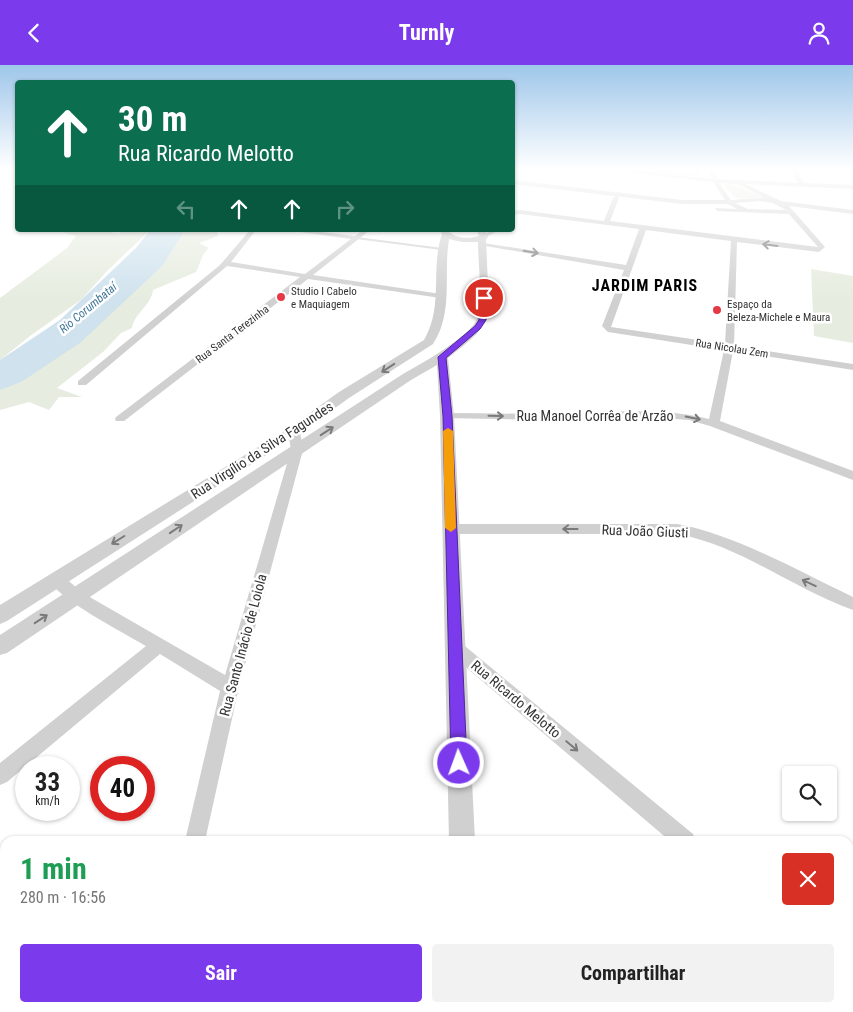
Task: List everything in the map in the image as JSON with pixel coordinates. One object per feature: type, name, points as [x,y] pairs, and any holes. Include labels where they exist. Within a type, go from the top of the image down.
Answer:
[{"type":"street","points":[[522,212],[819,250],[822,247],[791,212]]},
{"type":"street","points":[[606,223],[610,212]]},
{"type":"street","points":[[793,212],[853,217]]},
{"type":"street","points":[[462,836],[454,647],[448,416],[440,335],[444,233],[451,238],[469,240],[482,237],[629,268],[643,228]]},
{"type":"street","points":[[82,383],[226,264],[251,232]]},
{"type":"street","points":[[306,232],[358,238]]},
{"type":"street","name":"Rua Santa Terezinha","points":[[120,419],[365,232]]},
{"type":"street","name":"Rua Virgílio da Silva Fagundes","points":[[0,646],[297,449],[442,357],[478,327],[484,310],[482,237]]},
{"type":"street","points":[[714,423],[729,348],[734,240]]},
{"type":"street","points":[[226,264],[441,296]]},
{"type":"street","name":"Rua Nicolau Zem","points":[[629,268],[608,319],[606,327],[611,330],[853,367]]},
{"type":"street","points":[[440,335],[466,337]]},
{"type":"street","name":"Rua Virgílio da Silva Fagundes","points":[[0,615],[294,431],[344,395],[440,335]]},
{"type":"street","name":"Rua Manoel Corrêa de Arzão","points":[[448,416],[552,417],[649,414],[689,417],[714,423],[853,476]]},
{"type":"street","points":[[294,431],[297,449]]},
{"type":"street","name":"Rua Santo Inácio de Loiola","points":[[196,836],[230,687],[297,449]]},
{"type":"street","name":"Rua João Giusti","points":[[451,529],[677,529],[694,532],[727,545],[853,604]]},
{"type":"street","points":[[55,579],[76,596],[230,687]]},
{"type":"street","points":[[0,775],[159,645]]},
{"type":"street","name":"Rua Ricardo Melotto","points":[[454,647],[680,836]]},
{"type":"lane","points":[[358,238],[442,249]]},
{"type":"shaded area","points":[[62,232],[108,232],[119,234],[122,232],[148,232],[107,271],[82,299],[0,360],[0,298],[67,248],[76,236]]},
{"type":"shaded area","points":[[176,232],[217,232],[218,236],[199,243],[209,248],[202,257],[196,272],[153,290],[152,296],[136,318],[132,328],[121,333],[103,352],[57,388],[82,397],[59,397],[49,410],[29,402],[0,410],[0,378]]},
{"type":"shaded area","points":[[811,269],[853,276],[853,343],[814,336]]},
{"type":"water","name":"Rio Corumbataí","points":[[148,232],[184,232],[162,266],[80,343],[21,382],[0,390],[0,360],[60,320],[136,248]]},
{"type":"slow traffic","points":[[448,431],[451,528]]},
{"type":"place","name":"Studio I Cabelo e Maquiagem","points":[[281,297]]},
{"type":"place","name":"Espaço da Beleza-Michele e Maura","points":[[717,310]]},
{"type":"district","name":"JARDIM PARIS","points":[[645,285]]},
{"type":"route","points":[[459,763],[448,416],[442,357],[478,327],[482,320],[484,298]]}]
